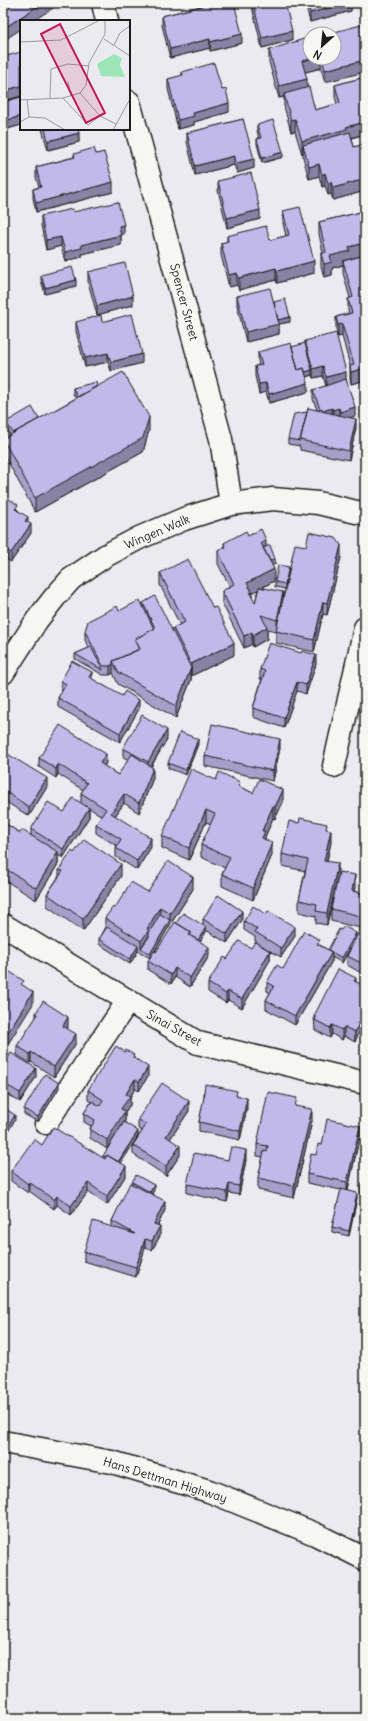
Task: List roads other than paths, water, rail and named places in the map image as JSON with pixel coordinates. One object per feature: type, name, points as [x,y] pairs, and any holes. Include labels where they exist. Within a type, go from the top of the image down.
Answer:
[{"type":"street","points":[[102,3],[107,20]]},
{"type":"street","name":"Spencer Street","points":[[130,106],[221,438],[231,504]]},
{"type":"street","name":"Wingen Walk","points":[[3,673],[37,620],[54,597],[71,579],[105,556],[139,538],[184,519],[231,504],[274,499],[311,502],[365,514]]},
{"type":"street","points":[[334,766],[365,628]]},
{"type":"street","name":"Sinai Street","points":[[3,925],[198,1043],[365,1083]]},
{"type":"street","points":[[46,1123],[128,1001]]},
{"type":"street","name":"Hans Dettman Highway","points":[[3,1442],[112,1462],[209,1491],[315,1534],[365,1559]]}]
